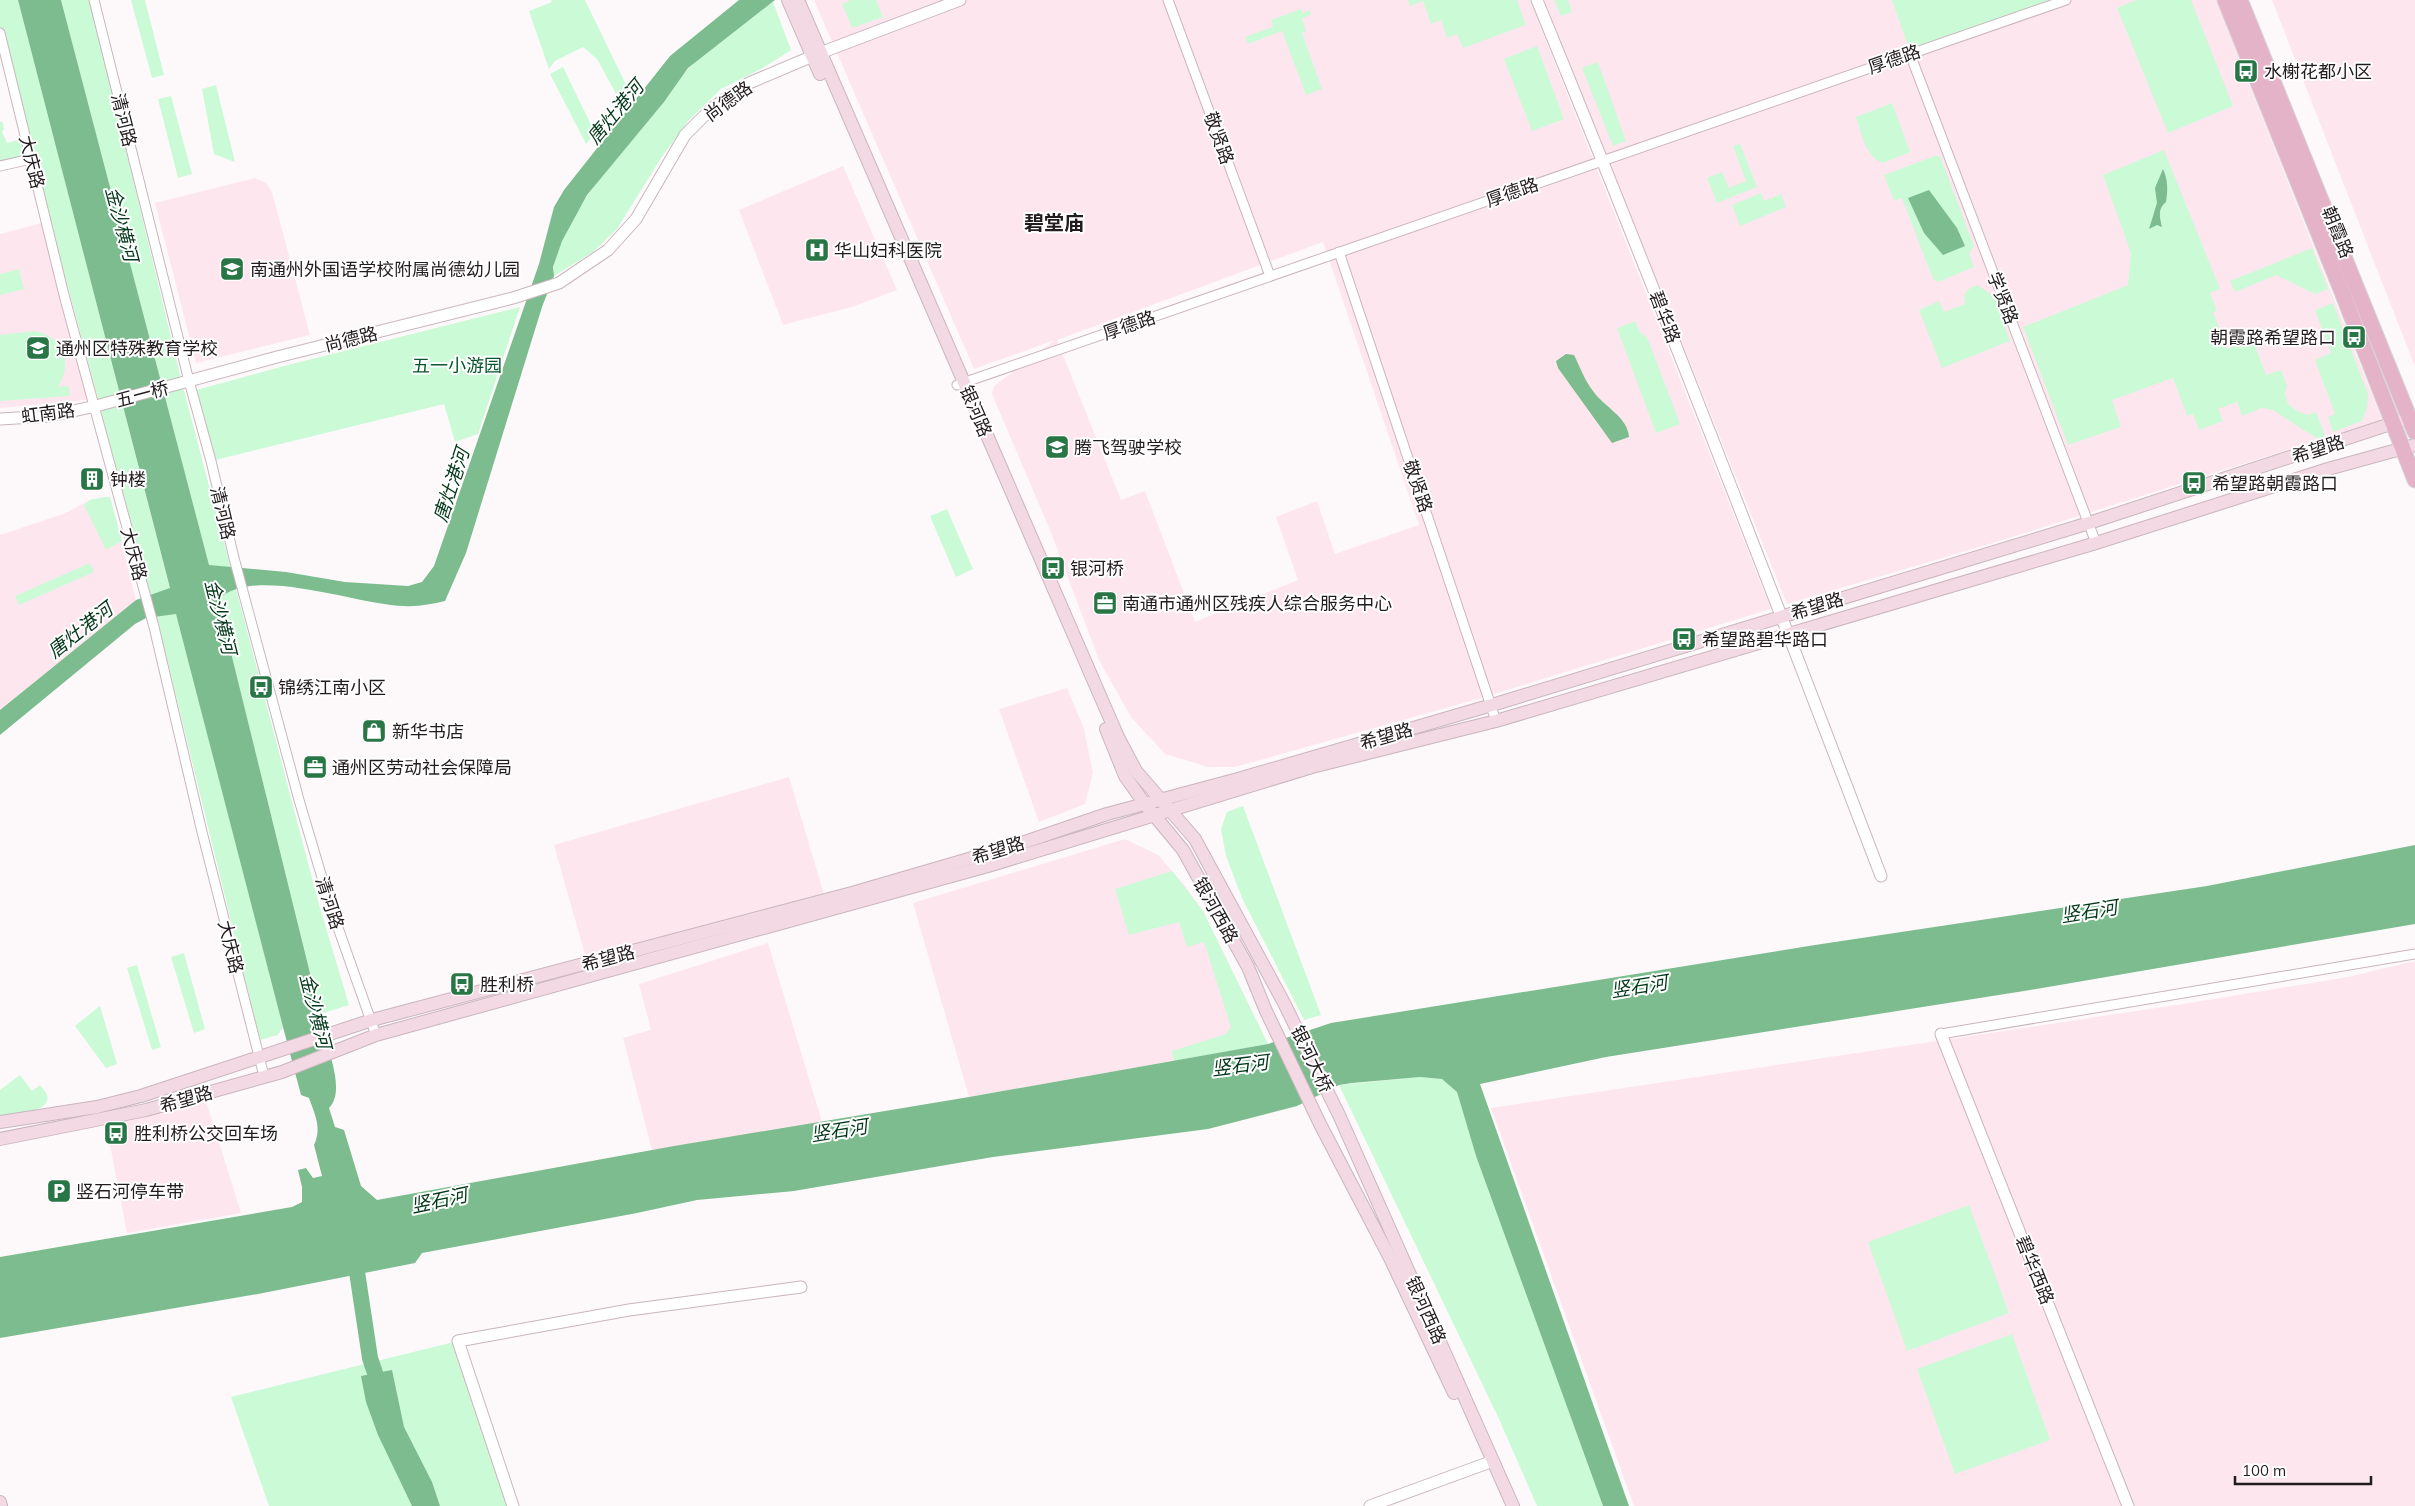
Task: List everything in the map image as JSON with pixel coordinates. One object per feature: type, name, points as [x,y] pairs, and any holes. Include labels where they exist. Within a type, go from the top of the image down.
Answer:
[{"type":"main road","name":"银河路","points":[[788,0],[816,54],[1118,737],[1136,771],[1172,810]]},
{"type":"main road","name":"银河路","points":[[798,0],[816,54]]},
{"type":"main road","name":"朝霞路","points":[[2224,0],[2394,424],[2409,447],[2415,480]]},
{"type":"main road","name":"朝霞路","points":[[2240,0],[2412,417],[2415,432]]},
{"type":"main road","name":"银河路","points":[[961,384],[1017,528],[1097,705],[1125,776],[1154,815]]},
{"type":"main road","name":"希望路","points":[[0,1122],[97,1106],[132,1098],[372,1020],[852,893],[1010,847],[1161,798],[1238,779],[1783,617],[2089,523],[2412,417]]},
{"type":"main road","name":"希望路","points":[[0,1139],[146,1110],[282,1072],[363,1041],[376,1034],[988,866],[1312,767],[1496,720],[2096,543],[2328,470],[2409,447]]},
{"type":"main road","name":"银河西路","points":[[1172,810],[1195,839],[1284,1003]]},
{"type":"main road","name":"银河西路","points":[[1154,815],[1183,850],[1248,967],[1266,1011]]},
{"type":"main road","name":"银河大桥","points":[[1284,1003],[1339,1115]]},
{"type":"main road","name":"银河大桥","points":[[1266,1011],[1320,1124]]},
{"type":"main road","name":"银河西路","points":[[1339,1115],[1489,1462],[1504,1506]]},
{"type":"main road","name":"银河西路","points":[[1320,1124],[1390,1258],[1489,1462],[1513,1506]]},
{"type":"street","name":"清河路","points":[[94,0],[244,595],[328,899],[376,1034]]},
{"type":"street","name":"尚德路","points":[[189,381],[513,298],[559,283],[608,250],[636,218],[685,135],[712,108],[749,83],[816,54],[960,0]]},
{"type":"street","name":"敬贤路","points":[[1168,0],[1270,276]]},
{"type":"street","name":"碧华路","points":[[1537,0],[1603,160],[1783,617],[1881,876]]},
{"type":"street","name":"厚德路","points":[[961,384],[2066,0]]},
{"type":"street","name":"大庆路","points":[[0,34],[64,295],[96,406],[154,626],[202,832],[264,1076]]},
{"type":"street","name":"学贤路","points":[[1910,54],[2096,543]]},
{"type":"street","points":[[0,166],[31,159]]},
{"type":"street","name":"敬贤路","points":[[1339,252],[1496,720]]},
{"type":"street","name":"五一桥","points":[[96,406],[189,381]]},
{"type":"street","name":"虹南路","points":[[0,419],[50,416],[96,406]]},
{"type":"street","points":[[1941,1034],[2415,954]]},
{"type":"street","name":"碧华西路","points":[[1941,1034],[2128,1506]]},
{"type":"street","points":[[513,1506],[458,1341],[629,1310],[801,1287]]},
{"type":"street","points":[[1370,1506],[1489,1462]]},
{"type":"shaded area","points":[[814,0],[1530,0],[1771,609],[1478,699],[1235,767],[1208,767],[1165,754],[1131,717],[1099,660],[1050,530],[992,394],[994,386],[1055,340],[974,369]],"holes":[[[1323,242],[1419,525],[1335,554],[1317,501],[1276,517],[1298,580],[1195,622],[1145,491],[1121,500],[1057,340]]]},
{"type":"shaded area","points":[[1544,0],[2216,0],[2382,420],[2003,540],[1787,604]]},
{"type":"shaded area","points":[[2272,0],[2415,0],[2415,367]]},
{"type":"shaded area","name":"华山妇科医院","points":[[843,166],[897,290],[852,307],[783,325],[739,210]]},
{"type":"shaded area","name":"南通州外国语学校附属尚德幼儿园","points":[[255,178],[266,183],[272,192],[310,335],[196,363],[155,203]]},
{"type":"shaded area","name":"通州区特殊教育学校","points":[[46,222],[87,400],[0,408],[0,234]]},
{"type":"shaded area","points":[[110,497],[136,600],[0,710],[0,535],[66,513],[90,500]]},
{"type":"shaded area","points":[[1067,688],[1084,729],[1093,773],[1085,804],[1039,822],[999,709]]},
{"type":"shaded area","points":[[789,777],[824,894],[586,958],[554,845]]},
{"type":"shaded area","points":[[1125,839],[1158,855],[1185,886],[1203,911],[1268,1044],[969,1097],[913,903]]},
{"type":"shaded area","points":[[768,943],[822,1122],[652,1150],[623,1038],[651,1030],[639,984]]},
{"type":"shaded area","points":[[2415,961],[2415,1506],[1634,1506],[1491,1108],[2183,1004],[2348,977]]},
{"type":"shaded area","points":[[206,1101],[241,1213],[127,1233],[106,1124]]},
{"type":"green space","points":[[0,0],[18,0],[283,1027],[278,1035],[260,1040],[159,626],[0,34]]},
{"type":"green space","points":[[61,0],[90,0],[182,383],[318,901],[349,1005],[324,1013],[318,1005],[218,600]]},
{"type":"green space","points":[[131,0],[145,0],[164,75],[152,78]]},
{"type":"green space","points":[[551,0],[585,0],[630,93],[619,99],[597,59],[583,47],[555,61],[549,69],[529,11],[552,2]]},
{"type":"green space","points":[[851,0],[876,0],[883,17],[852,28],[842,4]]},
{"type":"green space","points":[[1408,0],[1517,0],[1526,25],[1463,48],[1457,34],[1447,38],[1441,20],[1431,24],[1423,1],[1410,6]]},
{"type":"green space","points":[[1554,0],[1568,0],[1572,12],[1561,16]]},
{"type":"green space","points":[[1892,0],[2056,0],[1909,49]]},
{"type":"green space","points":[[2136,0],[2191,0],[2233,106],[2168,133],[2117,8]]},
{"type":"green space","points":[[773,2],[791,50],[763,68],[721,89],[689,120],[663,155],[617,229],[593,252],[554,276],[556,256],[564,233],[578,209],[614,161],[664,102],[689,68],[708,50]]},
{"type":"green space","points":[[1301,9],[1303,13],[1310,10],[1311,15],[1302,18],[1306,31],[1302,33],[1322,89],[1306,95],[1282,31],[1248,44],[1245,37],[1273,27],[1271,20]]},
{"type":"green space","points":[[1537,46],[1564,119],[1532,131],[1504,59]]},
{"type":"green space","points":[[1598,62],[1626,141],[1613,146],[1582,68]]},
{"type":"green space","points":[[563,67],[595,133],[586,144],[550,74]]},
{"type":"green space","points":[[216,85],[235,162],[214,154],[202,89]]},
{"type":"green space","points":[[171,96],[192,174],[178,178],[158,99]]},
{"type":"green space","points":[[1892,103],[1910,152],[1883,163],[1872,156],[1868,150],[1856,117]]},
{"type":"green space","points":[[0,121],[3,123],[4,129],[2,132],[7,143],[21,139],[25,158],[0,164]]},
{"type":"green space","points":[[1740,144],[1757,187],[1717,203],[1707,178],[1722,172],[1729,188],[1746,181],[1733,146]]},
{"type":"green space","points":[[2164,150],[2220,289],[2210,293],[2217,311],[2213,312],[2227,349],[2253,340],[2266,375],[2281,370],[2287,386],[2285,393],[2288,404],[2297,411],[2307,415],[2316,412],[2325,436],[2318,439],[2273,410],[2261,408],[2242,416],[2237,402],[2218,409],[2223,421],[2199,430],[2193,414],[2187,416],[2173,378],[2112,400],[2121,427],[2068,445],[2023,327],[2128,285],[2131,253],[2103,175]]},
{"type":"green space","points":[[1935,156],[1940,156],[1974,246],[1969,254],[1974,267],[1938,282],[1933,279],[1902,198],[1894,201],[1884,175]]},
{"type":"green space","points":[[1761,193],[1764,201],[1781,194],[1786,207],[1740,226],[1732,205]]},
{"type":"green space","points":[[2312,248],[2328,289],[2315,294],[2276,275],[2235,292],[2230,281]]},
{"type":"green space","points":[[19,269],[24,289],[0,295],[0,274]]},
{"type":"green space","points":[[1977,285],[1994,296],[2010,341],[1942,368],[1919,310],[1939,301],[1944,312],[1965,304],[1964,297],[1966,292]]},
{"type":"green space","points":[[2333,303],[2368,394],[2367,407],[2362,421],[2333,432],[2328,417],[2335,414],[2315,360],[2331,353],[2315,310]]},
{"type":"green space","name":"五一小游园","points":[[520,307],[478,434],[455,442],[444,404],[215,460],[196,390]]},
{"type":"green space","points":[[1635,321],[1640,332],[1647,337],[1680,424],[1656,433],[1617,328]]},
{"type":"green space","points":[[34,331],[52,338],[59,344],[65,360],[65,368],[63,378],[58,387],[69,386],[70,396],[0,401],[0,335]]},
{"type":"green space","points":[[110,497],[122,541],[106,550],[84,505],[90,500]]},
{"type":"green space","points":[[947,509],[973,569],[956,577],[930,516]]},
{"type":"green space","points":[[90,563],[94,572],[19,605],[15,596]]},
{"type":"green space","points":[[1243,806],[1321,1015],[1304,1020],[1242,898],[1226,856],[1221,829],[1227,812]]},
{"type":"green space","points":[[1172,871],[1203,911],[1268,1044],[1174,1061],[1172,1051],[1226,1034],[1231,1027],[1204,942],[1187,947],[1179,922],[1129,935],[1115,889]]},
{"type":"green space","points":[[184,953],[205,1029],[194,1033],[171,957]]},
{"type":"green space","points":[[137,965],[161,1047],[152,1050],[127,968]]},
{"type":"green space","points":[[100,1006],[117,1064],[106,1068],[75,1026]]},
{"type":"green space","points":[[20,1075],[32,1091],[40,1085],[47,1095],[47,1101],[44,1106],[29,1112],[0,1116],[0,1090]]},
{"type":"green space","points":[[1420,1077],[1442,1079],[1457,1092],[1476,1156],[1603,1506],[1537,1506],[1499,1419],[1339,1085]]},
{"type":"green space","points":[[1969,1205],[2009,1313],[1907,1351],[1868,1242]]},
{"type":"green space","points":[[2012,1334],[2050,1440],[1955,1474],[1917,1369]]},
{"type":"green space","points":[[458,1341],[513,1506],[269,1506],[231,1397]]},
{"type":"water","points":[[18,0],[61,0],[209,565],[286,572],[345,582],[408,586],[422,582],[434,566],[539,264],[554,207],[564,190],[670,56],[739,0],[775,0],[688,68],[664,102],[587,195],[562,241],[553,267],[554,276],[542,307],[466,553],[445,601],[420,606],[404,606],[279,586],[255,586],[234,590],[218,600],[335,1076],[336,1094],[329,1108],[335,1127],[344,1130],[361,1186],[377,1200],[674,1146],[969,1097],[1268,1044],[1331,1023],[1815,945],[2207,886],[2415,845],[2415,924],[2024,991],[1606,1057],[1480,1084],[1629,1506],[1603,1506],[1476,1156],[1457,1092],[1442,1079],[1420,1077],[1339,1085],[1297,1106],[1208,1129],[993,1157],[794,1191],[697,1200],[422,1253],[415,1263],[258,1294],[0,1338],[0,1257],[292,1207],[302,1202],[302,1187],[298,1170],[306,1168],[313,1178],[322,1176],[314,1145],[318,1127],[309,1098],[301,1095],[176,614],[146,618],[135,624],[0,735],[0,710],[136,600],[170,588]]},
{"type":"water","points":[[2163,169],[2167,189],[2166,202],[2160,211],[2162,227],[2157,225],[2149,229],[2157,203],[2155,188]]},
{"type":"water","points":[[1929,190],[1957,228],[1965,246],[1943,255],[1924,233],[1908,198]]},
{"type":"water","points":[[1566,354],[1574,355],[1590,387],[1624,423],[1629,437],[1612,443],[1558,368],[1556,361]]},
{"type":"water","points":[[392,1370],[404,1427],[432,1482],[440,1506],[412,1506],[378,1435],[366,1402],[361,1376]]},
{"type":"waterway","points":[[354,1252],[370,1358],[382,1394]]},
{"type":"place","name":"水榭花都小区","points":[[2246,71]]},
{"type":"place","name":"华山妇科医院","points":[[817,250]]},
{"type":"place","name":"南通州外国语学校附属尚德幼儿园","points":[[232,269]]},
{"type":"place","name":"朝霞路希望路口","points":[[2354,337]]},
{"type":"place","name":"通州区特殊教育学校","points":[[38,348]]},
{"type":"place","name":"腾飞驾驶学校","points":[[1057,447]]},
{"type":"place","name":"钟楼","points":[[92,479]]},
{"type":"place","name":"希望路朝霞路口","points":[[2194,483]]},
{"type":"place","name":"银河桥","points":[[1053,568]]},
{"type":"place","name":"南通市通州区残疾人综合服务中心","points":[[1105,603]]},
{"type":"place","name":"希望路碧华路口","points":[[1684,639]]},
{"type":"place","name":"锦绣江南小区","points":[[261,687]]},
{"type":"place","name":"新华书店","points":[[374,731]]},
{"type":"place","name":"通州区劳动社会保障局","points":[[315,767]]},
{"type":"place","name":"胜利桥","points":[[462,984]]},
{"type":"place","name":"胜利桥公交回车场","points":[[116,1133]]},
{"type":"place","name":"竖石河停车带","points":[[59,1191]]},
{"type":"district","name":"碧堂庙","points":[[1054,222]]},
{"type":"water label","name":"唐灶港河","points":[[615,112]]},
{"type":"water label","name":"金沙横河","points":[[122,224]]},
{"type":"water label","name":"唐灶港河","points":[[451,485]]},
{"type":"water label","name":"金沙横河","points":[[221,617]]},
{"type":"water label","name":"唐灶港河","points":[[80,630]]},
{"type":"water label","name":"竖石河","points":[[2089,911]]},
{"type":"water label","name":"竖石河","points":[[1639,986]]},
{"type":"water label","name":"金沙横河","points":[[316,1011]]},
{"type":"water label","name":"竖石河","points":[[1240,1065]]},
{"type":"water label","name":"竖石河","points":[[839,1130]]},
{"type":"water label","name":"竖石河","points":[[439,1200]]}]
